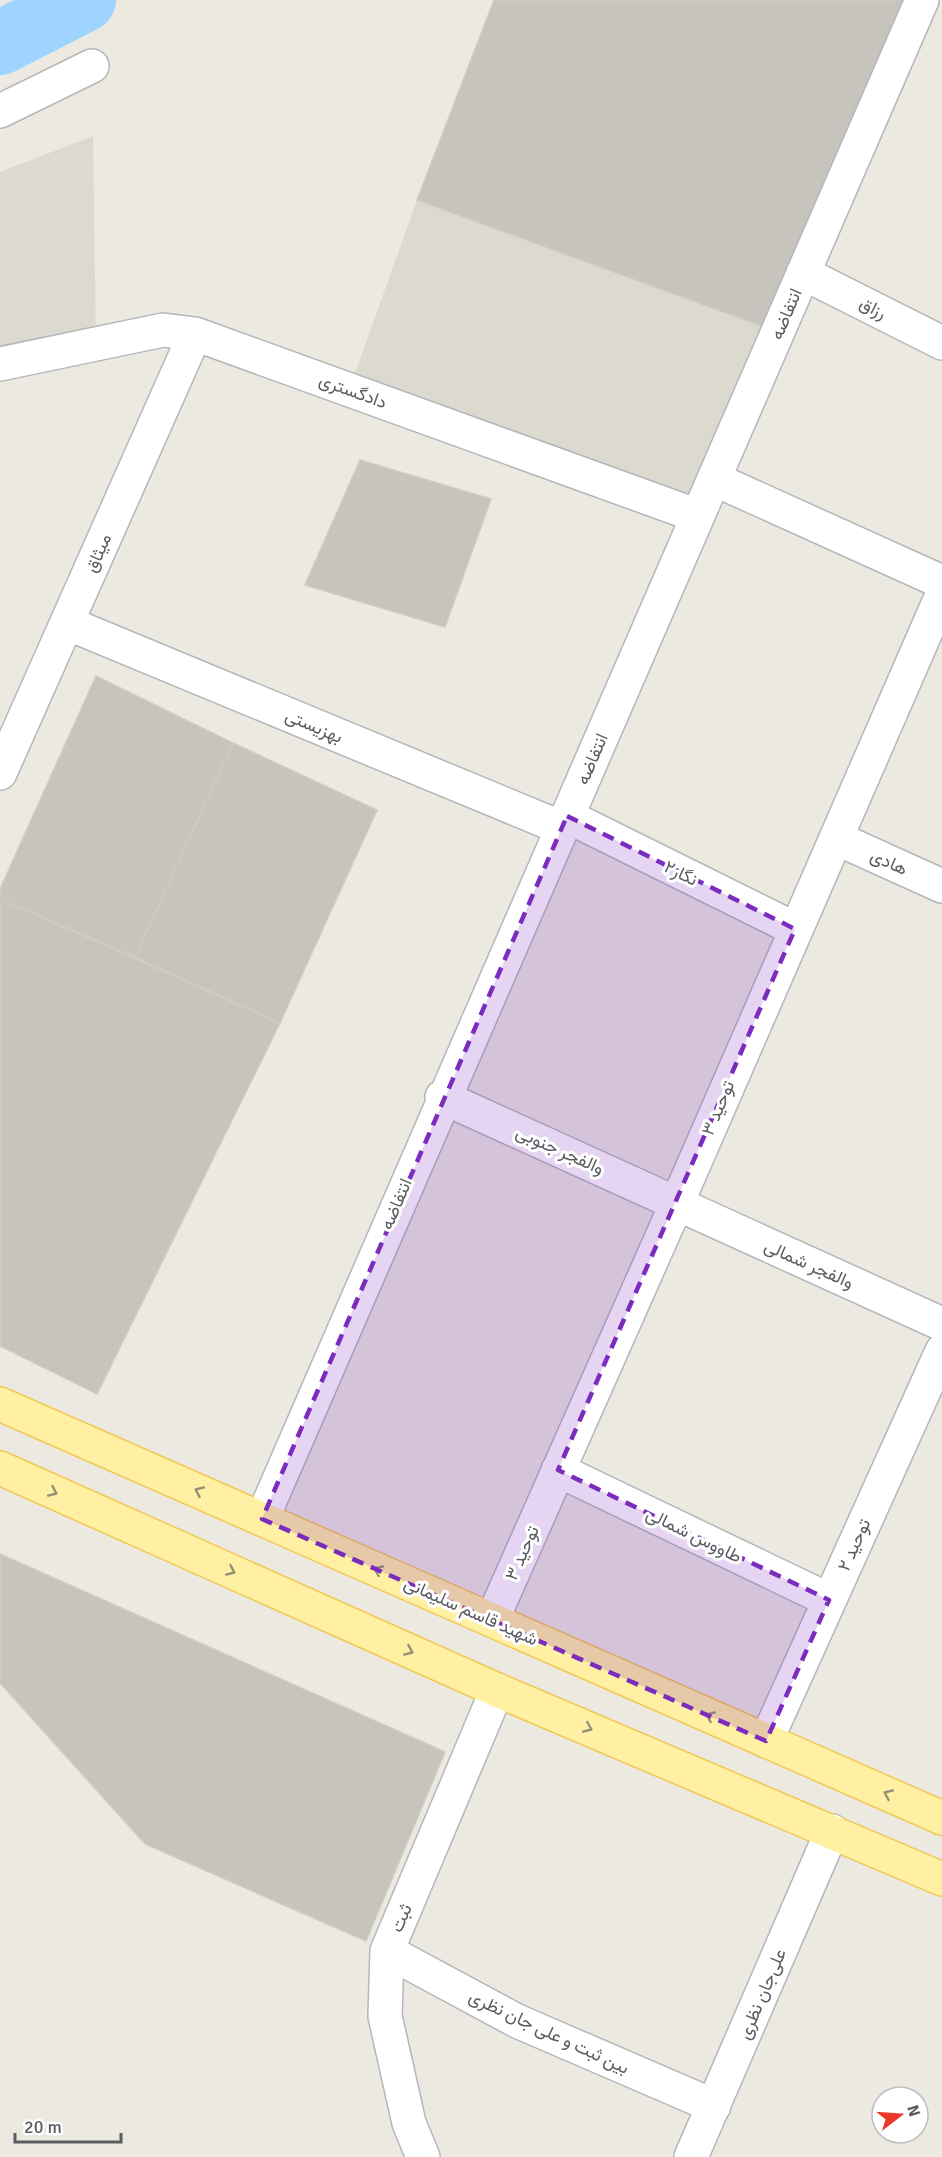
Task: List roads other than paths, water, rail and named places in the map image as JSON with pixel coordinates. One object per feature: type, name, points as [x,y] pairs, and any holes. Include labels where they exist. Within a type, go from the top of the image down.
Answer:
[{"type":"main road","name":"شهید قاسم سلیمانی","points":[[0,1404],[942,1818]]},
{"type":"main road","points":[[0,1468],[497,1690],[942,1879]]},
{"type":"street","name":"انتفاضه","points":[[262,1519],[442,1097],[565,822],[922,0]]},
{"type":"street","points":[[0,111],[92,66]]},
{"type":"street","name":"رزاق","points":[[803,273],[942,343]]},
{"type":"street","name":"دادگستری","points":[[0,364],[163,330],[195,334],[698,516]]},
{"type":"street","name":"میثاق","points":[[0,773],[195,334]]},
{"type":"street","points":[[714,479],[942,582]]},
{"type":"street","name":"توحید ۳","points":[[492,1620],[942,595]]},
{"type":"street","name":"بهزیستی","points":[[67,623],[565,822]]},
{"type":"street","name":"نگار۲","points":[[565,822],[795,929]]},
{"type":"street","name":"هادی","points":[[836,838],[942,886]]},
{"type":"street","name":"والفجر جنوبی","points":[[442,1097],[677,1203]]},
{"type":"street","name":"والفجر شمالی","points":[[677,1203],[942,1324]]},
{"type":"street","name":"توحید ۲","points":[[766,1741],[942,1351]]},
{"type":"street","name":"طاووس شمالی","points":[[558,1470],[829,1600]]},
{"type":"street","name":"ثبت","points":[[423,2157],[409,2124],[386,2016],[387,1951],[497,1690]]},
{"type":"street","name":"علی‌جان نظری","points":[[691,2157],[832,1831]]},
{"type":"street","name":"بین ثبت و علی جان نظری","points":[[387,1951],[517,2021],[714,2106]]},
{"type":"waterway","points":[[0,43],[84,0]]}]
